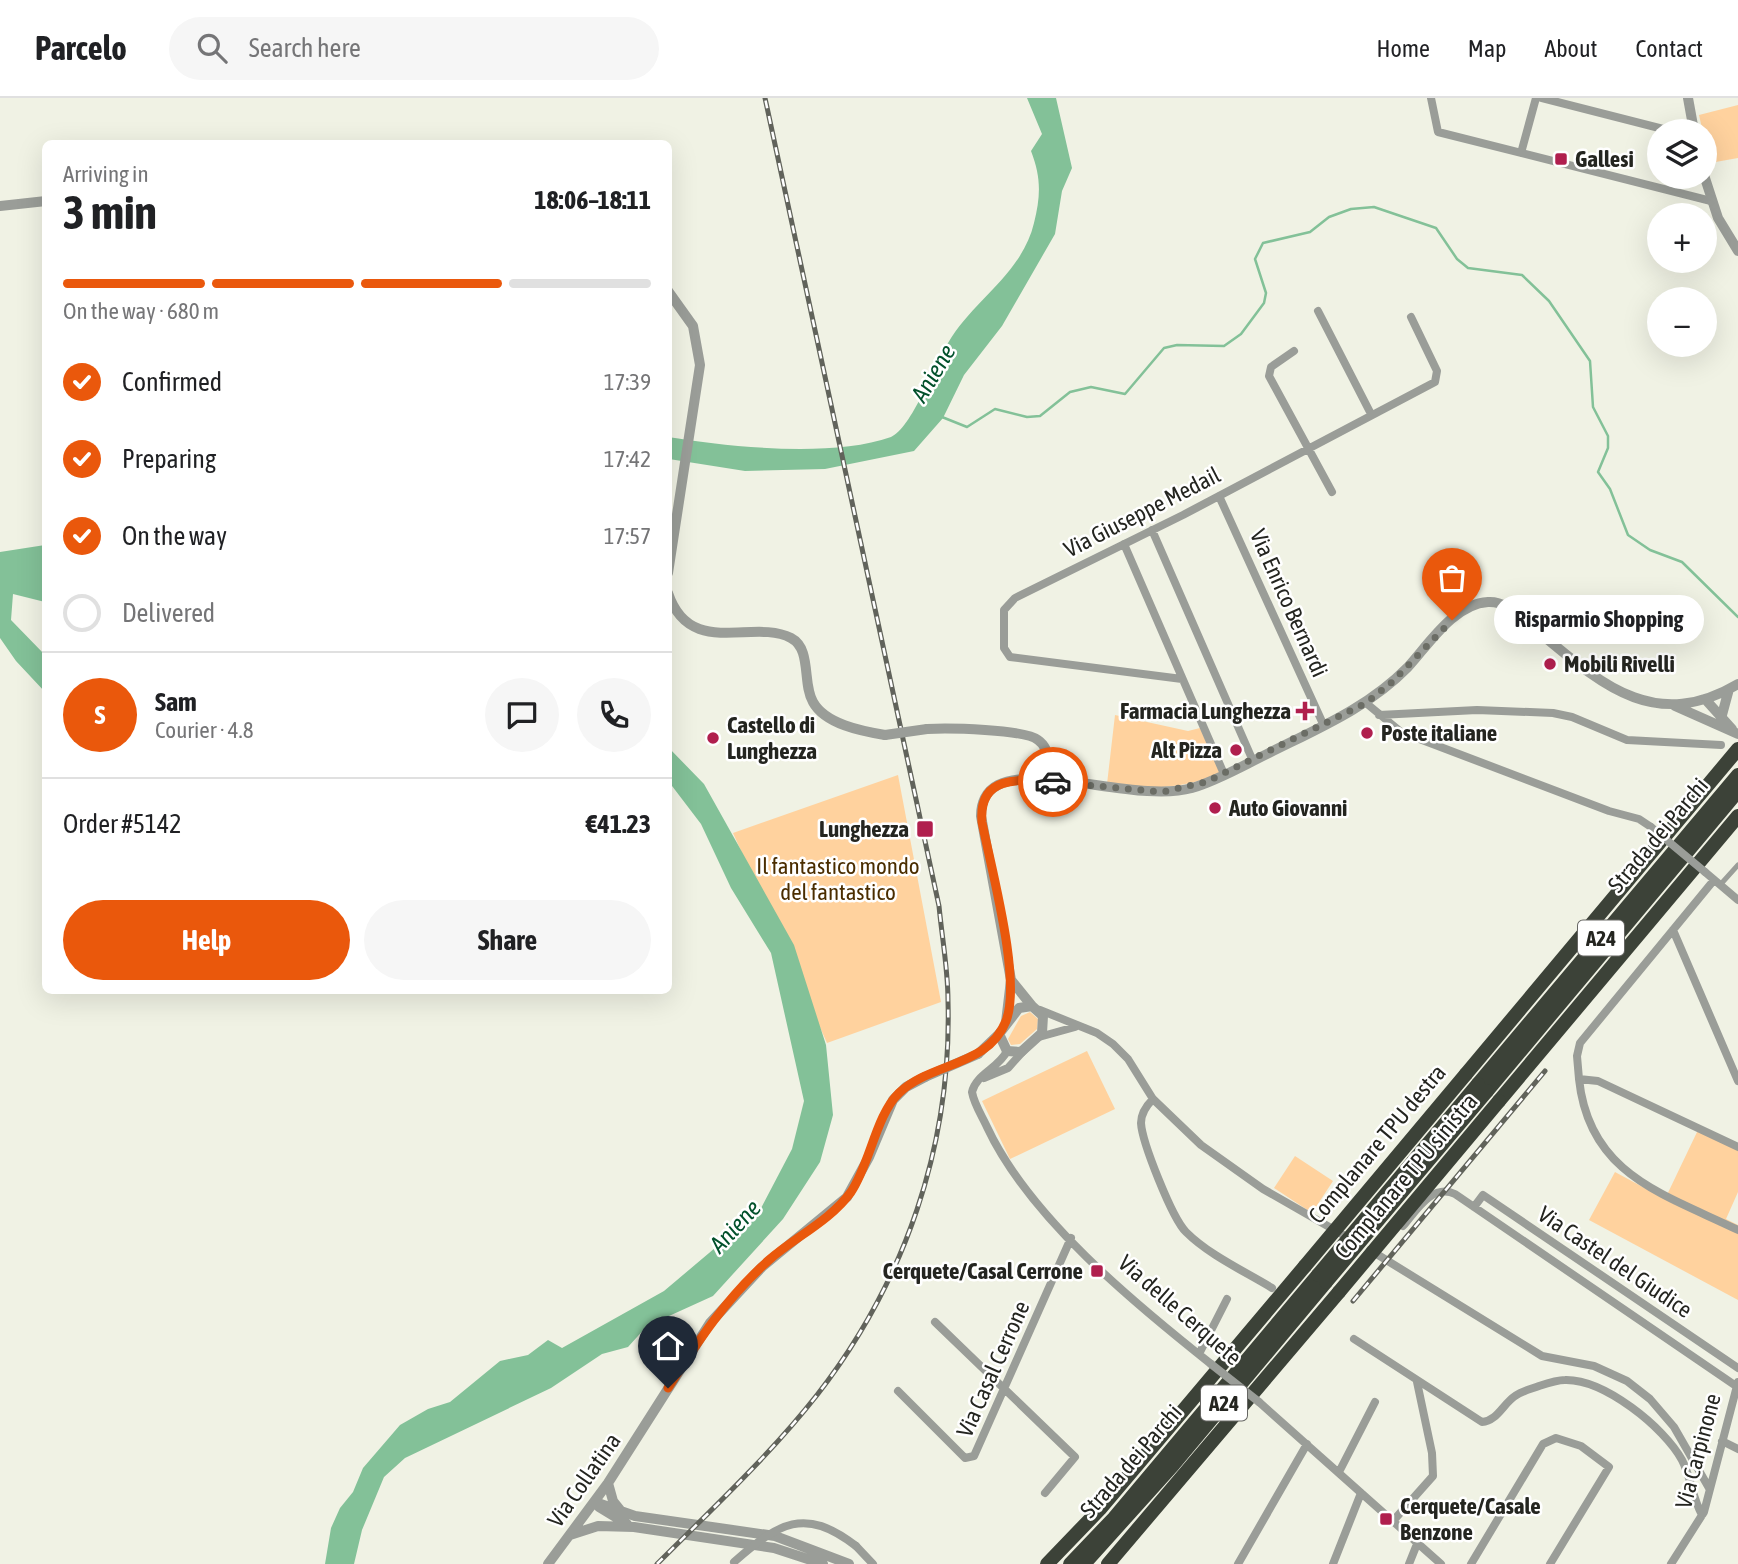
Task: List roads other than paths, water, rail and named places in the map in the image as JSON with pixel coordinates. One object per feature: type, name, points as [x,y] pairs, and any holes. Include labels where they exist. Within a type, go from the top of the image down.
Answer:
[{"type":"highway","name":"Complanare TPU destra","points":[[1046,1564],[1100,1509],[1738,750]]},
{"type":"highway","name":"Strada dei Parchi","points":[[1084,1564],[1731,794],[1738,775]]},
{"type":"highway","name":"Complanare TPU sinistra","points":[[1108,1564],[1738,816]]},
{"type":"highway","name":"Strada dei Parchi","points":[[1070,1564],[1118,1521]]},
{"type":"street","points":[[1431,98],[1438,132],[1711,201]]},
{"type":"street","points":[[1521,153],[1536,98]]},
{"type":"street","points":[[1542,98],[1647,125]]},
{"type":"street","points":[[1688,98],[1692,119]]},
{"type":"street","points":[[1708,189],[1711,201],[1738,251]]},
{"type":"street","points":[[0,206],[42,201]]},
{"type":"street","points":[[672,296],[688,316],[698,342],[700,371],[672,548]]},
{"type":"street","points":[[1318,311],[1371,414]]},
{"type":"street","name":"Via Giuseppe Medail","points":[[1182,679],[1012,657],[1005,652],[1003,615],[1010,602],[1219,496],[1437,379],[1437,371],[1411,317]]},
{"type":"street","points":[[1294,351],[1271,368],[1269,376],[1332,492]]},
{"type":"street","name":"Via Enrico Bernardi","points":[[1219,496],[1324,726]]},
{"type":"street","points":[[1152,530],[1253,761]]},
{"type":"street","points":[[1124,544],[1224,775]]},
{"type":"street","points":[[672,600],[681,616],[704,630],[779,634],[793,639],[803,652],[809,692],[817,708],[834,721],[884,735],[928,729],[982,730],[1032,736],[1041,743],[1046,752],[1048,781]]},
{"type":"street","points":[[1006,1022],[1011,980],[982,822],[982,803],[991,790],[1005,782],[1048,781],[1162,792],[1190,788],[1253,761],[1366,703],[1392,682],[1461,613],[1491,601],[1507,606],[1576,662],[1612,686],[1648,702],[1674,706],[1710,719],[1736,733]]},
{"type":"street","points":[[1674,706],[1704,699],[1734,687]]},
{"type":"street","points":[[1722,715],[1734,687]]},
{"type":"street","points":[[1704,699],[1722,715],[1736,733]]},
{"type":"street","points":[[1704,699],[1710,719]]},
{"type":"street","points":[[1366,703],[1401,733],[1609,811],[1639,819],[1738,900]]},
{"type":"street","points":[[1379,715],[1477,710],[1553,713],[1572,717],[1611,736],[1630,741],[1721,745]]},
{"type":"street","points":[[1738,864],[1717,882],[1672,930],[1580,1043],[1577,1056],[1584,1105],[1601,1142],[1628,1174],[1738,1230]]},
{"type":"street","points":[[1672,930],[1738,1081]]},
{"type":"street","points":[[1011,980],[1045,1023],[1039,1037]]},
{"type":"street","points":[[1026,1048],[1016,1053],[1006,1049],[999,1034],[1019,1007],[1034,1008],[1106,1038],[1122,1052],[1153,1099],[1201,1145],[1263,1189],[1378,1254],[1542,1356],[1597,1367],[1627,1381],[1650,1399],[1674,1427],[1709,1488]]},
{"type":"street","points":[[978,1080],[1008,1068],[1039,1037],[1058,1030],[1082,1027]]},
{"type":"street","name":"Via Collatina","points":[[978,1054],[999,1034]]},
{"type":"street","points":[[978,1080],[997,1065],[1006,1049]]},
{"type":"street","name":"Via Collatina","points":[[548,1564],[608,1483],[710,1322],[754,1273],[847,1197],[869,1157],[891,1103],[903,1089],[978,1054],[1006,1049]]},
{"type":"street","points":[[1579,1079],[1597,1081],[1738,1147]]},
{"type":"street","name":"Via delle Cerquete","points":[[978,1080],[973,1097],[1006,1165],[1033,1200],[1150,1315],[1259,1402],[1441,1564]]},
{"type":"street","points":[[1153,1099],[1144,1111],[1142,1126],[1153,1163],[1179,1223],[1190,1236],[1272,1288]]},
{"type":"street","name":"Via Castel del Giudice","points":[[1378,1254],[1435,1192],[1449,1191],[1737,1384]]},
{"type":"street","name":"Via Castel del Giudice","points":[[1474,1207],[1483,1195],[1738,1368]]},
{"type":"street","name":"Via Casal Cerrone","points":[[898,1391],[970,1459],[977,1453],[1071,1238]]},
{"type":"street","points":[[1199,1354],[1227,1299]]},
{"type":"street","points":[[935,1322],[1075,1457],[1045,1493]]},
{"type":"street","points":[[1354,1339],[1482,1422],[1493,1418],[1520,1393],[1554,1382],[1574,1381],[1608,1393],[1656,1428],[1674,1448],[1684,1465],[1692,1494],[1702,1515]]},
{"type":"street","points":[[1393,1521],[1427,1485],[1433,1473],[1432,1453],[1417,1382]]},
{"type":"street","name":"Via Carpinone","points":[[1671,1564],[1702,1515],[1737,1384]]},
{"type":"street","points":[[1339,1472],[1375,1402]]},
{"type":"street","points":[[1471,1564],[1543,1444],[1556,1438],[1581,1446],[1609,1468],[1550,1564]]},
{"type":"street","points":[[1722,1441],[1738,1449]]},
{"type":"street","points":[[1238,1564],[1307,1444]]},
{"type":"street","points":[[608,1483],[613,1501],[624,1513]]},
{"type":"street","points":[[1333,1564],[1361,1493]]},
{"type":"street","points":[[594,1502],[624,1513],[775,1536],[849,1564]]},
{"type":"street","points":[[594,1502],[608,1515],[634,1528]]},
{"type":"street","points":[[733,1563],[769,1533],[781,1526],[800,1522],[825,1526],[856,1546],[873,1564]]},
{"type":"street","points":[[569,1536],[594,1527],[634,1528],[774,1548],[823,1564]]},
{"type":"street","points":[[1409,1564],[1418,1544]]},
{"type":"water","name":"Aniene","points":[[1027,98],[1056,98],[1072,168],[1062,191],[1055,234],[1002,326],[964,375],[943,418],[914,451],[825,469],[745,471],[672,459],[672,438],[750,447],[811,449],[867,443],[891,437],[899,432],[914,410],[958,328],[1008,272],[1028,241],[1039,195],[1037,169],[1031,151],[1042,134]]},
{"type":"water","points":[[42,545],[42,601],[13,594],[11,620],[42,652],[42,689],[16,661],[0,638],[0,552]]},
{"type":"water","points":[[672,751],[704,784],[794,945],[826,1045],[833,1115],[820,1162],[783,1219],[713,1296],[647,1326],[628,1347],[602,1354],[551,1388],[405,1458],[384,1477],[362,1530],[354,1564],[325,1564],[331,1528],[340,1508],[353,1492],[363,1468],[400,1425],[428,1409],[450,1402],[500,1361],[528,1355],[548,1340],[562,1348],[664,1291],[760,1210],[792,1149],[804,1101],[771,953],[731,888],[701,824],[672,786]]},
{"type":"waterway","points":[[942,417],[967,427],[995,409],[1027,417],[1040,416],[1070,392],[1091,387],[1125,394],[1164,348],[1177,345],[1224,346],[1241,334],[1264,303],[1266,293],[1255,259],[1263,243],[1310,232],[1329,217],[1351,209],[1374,207],[1436,228],[1457,259],[1468,268],[1522,275],[1549,301],[1590,361],[1593,407],[1608,436],[1608,448],[1598,472],[1610,489],[1628,535],[1650,550],[1682,562],[1738,617]]},
{"type":"railway","points":[[657,1564],[740,1482],[799,1417],[848,1352],[875,1306],[898,1259],[917,1210],[932,1159],[942,1107],[947,1055],[948,989],[939,906],[765,98]]},
{"type":"railway","points":[[1353,1301],[1545,1071]]},
{"type":"place","name":"Gallesi","points":[[1561,159]]},
{"type":"place","name":"Risparmio Shopping","points":[[1452,620]]},
{"type":"place","name":"Mobili Rivelli","points":[[1550,664]]},
{"type":"place","name":"Farmacia Lunghezza","points":[[1305,711]]},
{"type":"place","name":"Poste italiane","points":[[1367,733]]},
{"type":"place","name":"Castello di Lunghezza","points":[[713,738]]},
{"type":"place","name":"Alt Pizza","points":[[1236,750]]},
{"type":"place","name":"Auto Giovanni","points":[[1215,808]]},
{"type":"place","name":"Lunghezza","points":[[925,829]]},
{"type":"place","name":"Cerquete/Casal Cerrone","points":[[1097,1271]]},
{"type":"place","name":"Cerquete/Casale Benzone","points":[[1386,1519]]},
{"type":"park label","name":"Il fantastico mondo del fantastico","points":[[838,879]]}]
